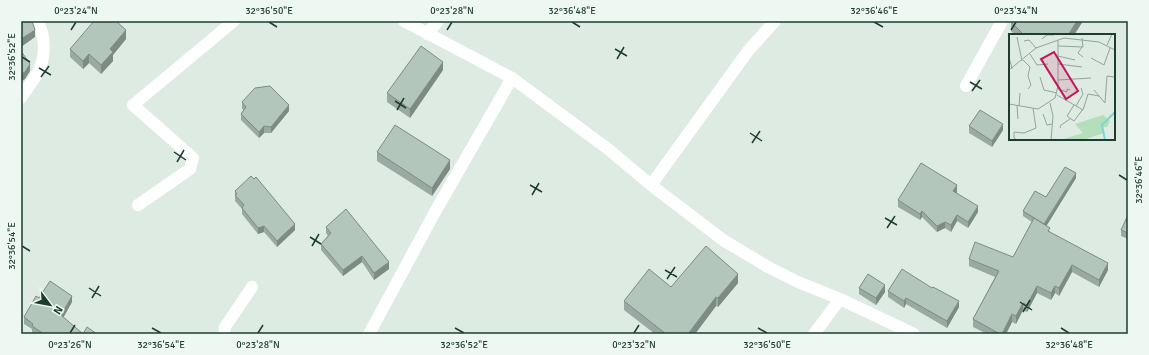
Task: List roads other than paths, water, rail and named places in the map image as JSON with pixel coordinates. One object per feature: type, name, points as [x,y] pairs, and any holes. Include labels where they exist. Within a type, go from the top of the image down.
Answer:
[{"type":"street","points":[[21,98],[39,70],[42,58],[44,44],[42,28],[37,21]]},
{"type":"street","points":[[138,205],[190,169],[193,158],[133,105],[234,21]]},
{"type":"street","points":[[404,21],[512,78],[608,149],[651,185],[724,240],[768,267],[798,282],[840,299],[914,334]]},
{"type":"street","points":[[427,34],[438,21]]},
{"type":"street","points":[[651,185],[748,51],[775,21]]},
{"type":"street","points":[[966,86],[1002,21]]},
{"type":"street","points":[[369,334],[435,212],[512,78]]},
{"type":"street","points":[[224,334],[225,327],[252,287]]},
{"type":"street","points":[[814,334],[840,299]]}]
